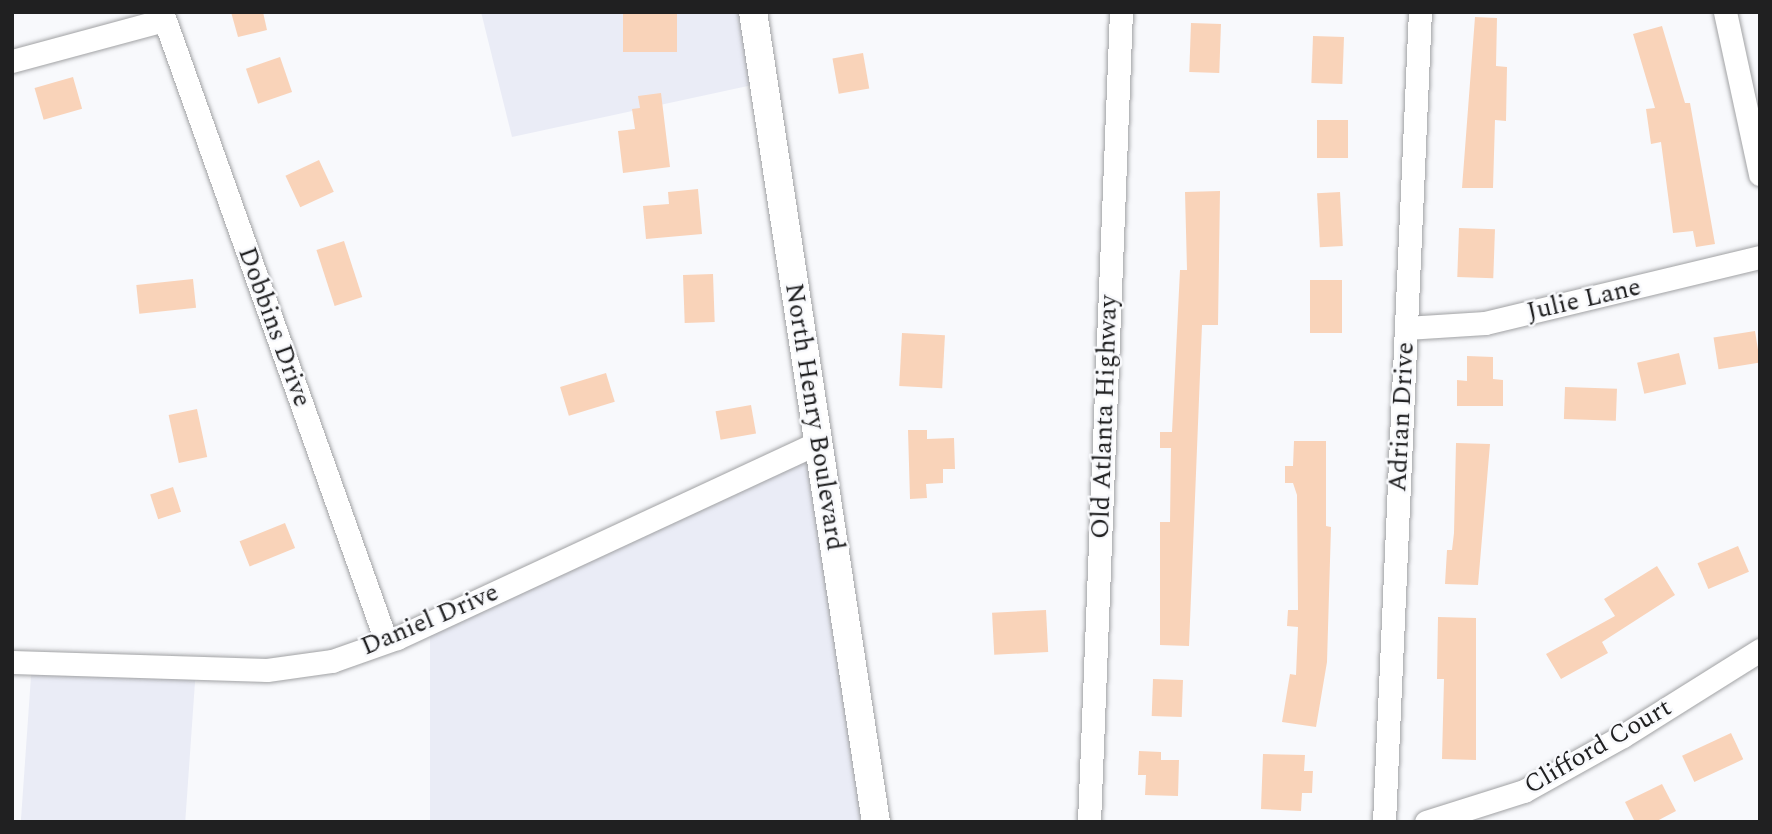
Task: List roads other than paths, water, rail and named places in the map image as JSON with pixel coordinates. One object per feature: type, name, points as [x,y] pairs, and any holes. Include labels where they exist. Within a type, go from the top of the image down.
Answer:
[{"type":"main road","name":"North Henry Boulevard","points":[[753,12],[876,822]]},
{"type":"street","name":"Old Atlanta Highway","points":[[1088,822],[1121,12]]},
{"type":"street","name":"Adrian Drive","points":[[1384,822],[1420,12]]},
{"type":"street","points":[[1725,12],[1760,174]]},
{"type":"street","points":[[12,61],[163,16]]},
{"type":"street","name":"Dobbins Drive","points":[[163,16],[386,641]]},
{"type":"street","name":"Julie Lane","points":[[1406,328],[1485,323],[1760,257]]},
{"type":"street","name":"Daniel Drive","points":[[12,662],[267,670],[332,661],[386,641],[818,443]]},
{"type":"street","name":"Clifford Court","points":[[1426,822],[1524,791],[1623,736],[1760,650]]}]
